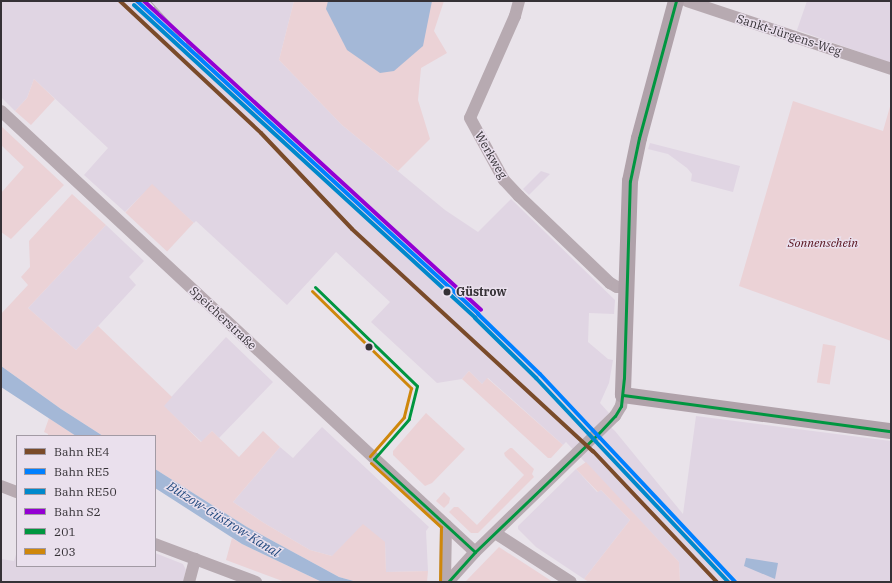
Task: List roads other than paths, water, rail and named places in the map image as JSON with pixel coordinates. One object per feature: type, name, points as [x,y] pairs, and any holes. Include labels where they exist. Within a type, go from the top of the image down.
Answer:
[{"type":"main road","points":[[676,1],[639,138],[630,181],[623,395],[891,431]]},
{"type":"street","name":"Werkweg","points":[[519,1],[515,16],[470,118],[504,180],[610,283],[616,287],[626,287]]},
{"type":"street","name":"Sankt-Jürgens-Weg","points":[[687,1],[891,69]]},
{"type":"street","name":"Speicherstraße","points":[[1,111],[475,552]]},
{"type":"street","points":[[448,582],[475,552],[615,416],[621,406],[623,395]]},
{"type":"street","points":[[1,486],[16,492]]},
{"type":"street","points":[[445,582],[446,525]]},
{"type":"street","points":[[495,533],[571,582]]},
{"type":"street","points":[[156,544],[256,582]]},
{"type":"street","points":[[189,582],[195,559]]},
{"type":"water","points":[[328,1],[432,1],[423,46],[394,71],[380,73],[347,50],[326,9]]},
{"type":"water","points":[[1,366],[61,409],[101,435],[74,435],[1,387]]},
{"type":"water","name":"Bützow-Güstrow-Kanal","points":[[156,470],[247,527],[339,577],[357,582],[322,582],[242,544],[156,489]]},
{"type":"water","points":[[746,558],[778,563],[775,579],[744,566]]},
{"type":"railway","points":[[148,1],[202,60]]},
{"type":"rail line","name":"RE4","points":[[120,1],[261,133],[352,229],[593,451],[717,582]]},
{"type":"rail line","name":"RE5","points":[[137,1],[478,314],[540,374],[735,582]]},
{"type":"rail line","name":"S2","points":[[144,1],[481,310]]},
{"type":"rail line","name":"RE50","points":[[134,5],[475,318],[536,378],[728,582]]},
{"type":"place","name":"Güstrow","points":[[447,292]]},
{"type":"park label","name":"Sonnenschein","points":[[823,243]]}]
